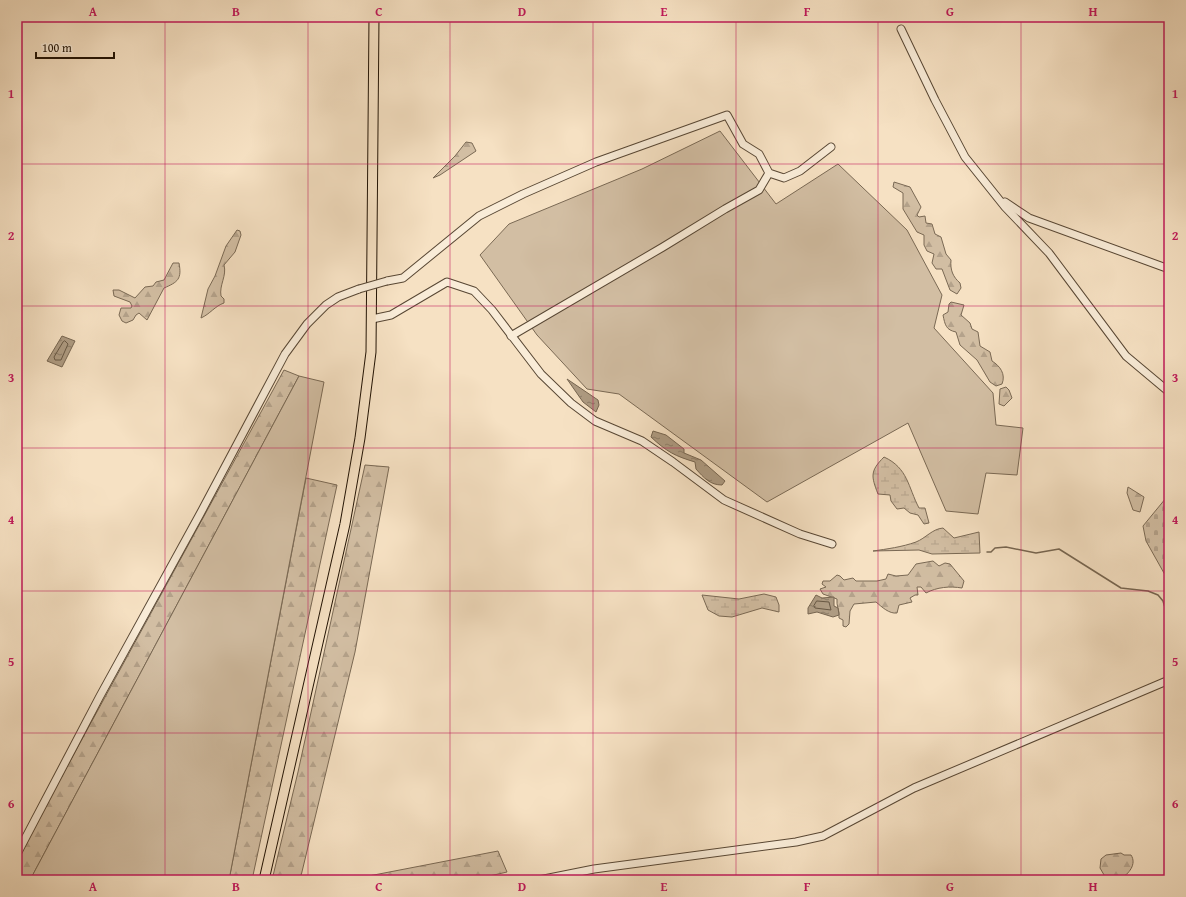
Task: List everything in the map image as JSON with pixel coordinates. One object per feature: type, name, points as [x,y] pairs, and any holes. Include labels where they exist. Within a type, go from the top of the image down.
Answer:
[{"type":"main road","points":[[264,880],[345,524],[360,438],[371,352],[374,17]]},
{"type":"street","points":[[901,29],[935,100],[966,157],[998,197],[1049,253],[1126,356],[1169,392]]},
{"type":"street","points":[[17,854],[100,696],[285,354],[307,324],[326,305],[338,297],[359,289],[403,278],[479,216],[523,194],[596,162],[727,115],[743,144],[759,154],[769,173],[784,178],[795,173],[831,147]]},
{"type":"street","points":[[511,336],[725,209],[760,190],[769,173]]},
{"type":"street","points":[[998,197],[1029,218],[1169,269]]},
{"type":"street","points":[[372,319],[391,315],[447,282],[474,291],[492,310],[541,374],[594,421],[642,441],[724,500],[800,534],[832,544]]},
{"type":"street","points":[[539,880],[594,870],[796,842],[823,836],[914,788],[1169,680]]},
{"type":"green space","points":[[720,131],[776,204],[838,164],[907,230],[942,295],[934,328],[993,393],[996,425],[1023,428],[1017,475],[986,473],[978,514],[946,511],[908,423],[767,502],[619,394],[587,389],[537,335],[480,255],[509,224],[642,169]]},
{"type":"green space","points":[[466,142],[472,143],[476,151],[433,178],[455,156]]},
{"type":"green space","points":[[894,182],[910,187],[921,207],[917,215],[919,217],[925,216],[926,223],[932,224],[935,234],[941,237],[946,254],[951,260],[952,273],[960,283],[961,288],[957,294],[950,290],[942,269],[936,269],[932,263],[934,254],[927,251],[924,245],[924,235],[917,232],[903,209],[903,193],[893,187]]},
{"type":"green space","points":[[237,230],[240,231],[241,235],[235,252],[224,265],[225,273],[221,288],[221,296],[224,299],[224,303],[201,318],[208,289],[215,276],[226,246]]},
{"type":"green space","points":[[173,263],[179,263],[180,273],[178,279],[173,284],[164,288],[147,320],[139,313],[133,320],[126,323],[122,321],[119,315],[121,308],[131,308],[132,306],[130,302],[114,296],[113,290],[119,290],[135,298],[145,287],[153,286],[156,282],[164,280]]},
{"type":"green space","points":[[951,302],[964,305],[961,315],[970,323],[972,329],[978,332],[980,346],[990,352],[992,361],[998,365],[1002,371],[1002,384],[996,386],[990,382],[977,360],[960,345],[956,332],[950,330],[946,326],[943,315],[948,312],[949,304]]},
{"type":"green space","points":[[284,370],[299,376],[30,880],[17,880],[17,858]]},
{"type":"green space","points":[[299,376],[324,382],[229,880],[30,880]]},
{"type":"green space","points":[[1006,387],[1012,398],[1004,406],[999,404],[1000,389]]},
{"type":"green space","points":[[884,457],[892,461],[903,472],[919,508],[925,508],[929,523],[924,524],[918,515],[910,513],[904,508],[897,509],[891,501],[890,495],[878,494],[874,483],[873,474],[876,466]]},
{"type":"green space","points":[[365,465],[389,467],[355,652],[300,880],[272,880],[298,772]]},
{"type":"green space","points":[[306,478],[337,485],[252,880],[229,880]]},
{"type":"green space","points":[[1128,487],[1144,497],[1140,512],[1133,510],[1127,493]]},
{"type":"green space","points":[[1166,498],[1169,500],[1169,582],[1146,541],[1143,526]]},
{"type":"green space","points":[[943,528],[954,538],[979,532],[980,553],[932,554],[919,550],[873,551],[911,544],[936,530]]},
{"type":"green space","points":[[933,561],[939,566],[945,563],[950,564],[964,581],[962,588],[953,587],[935,589],[926,593],[921,587],[917,587],[918,595],[910,598],[912,602],[899,605],[897,613],[888,611],[876,602],[854,604],[850,611],[849,624],[846,627],[843,626],[843,620],[839,618],[837,599],[823,594],[820,589],[826,587],[822,584],[823,581],[830,581],[837,575],[844,580],[853,578],[856,581],[877,581],[886,579],[888,574],[896,576],[908,575],[916,564]]},
{"type":"green space","points":[[764,594],[776,597],[779,605],[779,612],[762,608],[732,617],[719,616],[708,610],[702,595],[739,599]]},
{"type":"green space","points":[[498,851],[507,872],[472,880],[348,880]]},
{"type":"green space","points":[[1121,853],[1124,855],[1131,855],[1133,858],[1133,865],[1120,879],[1107,880],[1100,868],[1101,859],[1106,855]]},
{"type":"water","points":[[62,336],[75,341],[62,367],[47,361]]},
{"type":"water","points":[[567,379],[598,400],[599,405],[596,412],[583,402]]},
{"type":"water","points":[[653,431],[666,435],[684,449],[684,453],[701,460],[725,481],[722,485],[718,485],[708,480],[696,469],[695,462],[672,453],[651,437]]},
{"type":"water","points":[[816,595],[822,598],[834,597],[834,606],[838,608],[839,615],[833,617],[817,612],[808,614],[808,608]]},
{"type":"waterway","points":[[987,552],[991,552],[995,548],[1006,547],[1036,553],[1059,549],[1121,588],[1148,591],[1158,595],[1163,601],[1166,611],[1169,613]]}]
